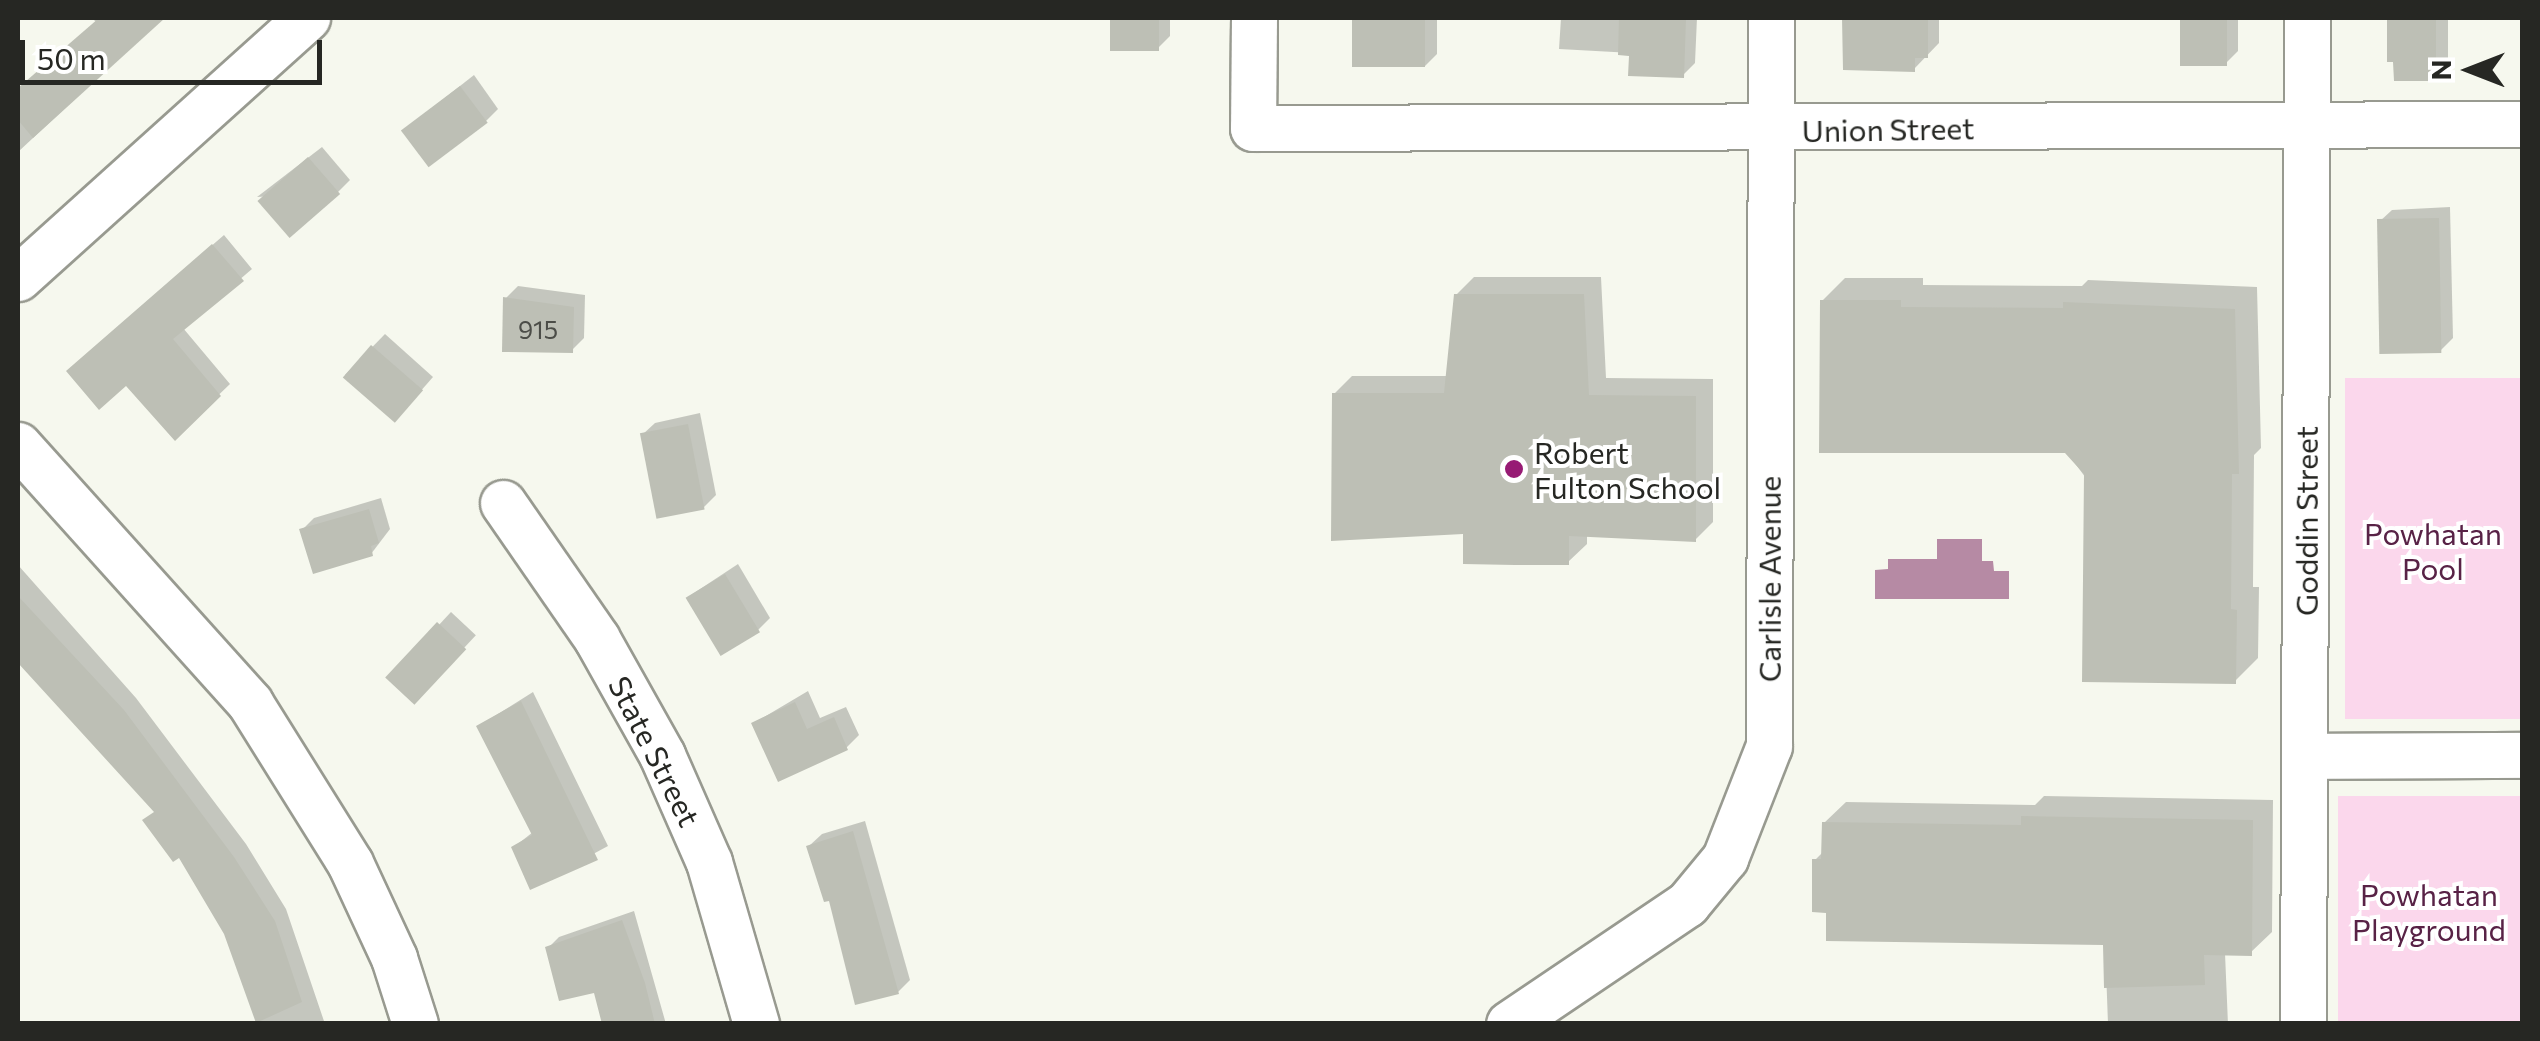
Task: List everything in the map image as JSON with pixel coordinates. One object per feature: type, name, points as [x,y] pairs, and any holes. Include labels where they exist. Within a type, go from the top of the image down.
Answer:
[{"type":"street","points":[[18,278],[307,18]]},
{"type":"street","name":"Union Street","points":[[1254,18],[1253,128],[1770,131],[2522,124]]},
{"type":"street","name":"Carlisle Avenue","points":[[1510,1024],[1686,904],[1725,858],[1769,746],[1771,18]]},
{"type":"street","name":"Goddin Street","points":[[2303,1024],[2307,18]]},
{"type":"street","points":[[18,445],[250,703],[350,863],[394,958],[415,1024]]},
{"type":"street","name":"State Street","points":[[502,503],[597,640],[662,754],[709,862],[756,1024]]},
{"type":"street","points":[[2306,756],[2522,755]]},
{"type":"green space","name":"Powhatan Pool","points":[[2345,378],[2522,378],[2522,719],[2345,719]]},
{"type":"green space","name":"Powhatan Playground","points":[[2338,796],[2522,796],[2522,1023],[2338,1023]]},
{"type":"shaded area","points":[[1937,539],[1982,539],[1982,561],[1993,561],[1994,571],[2009,571],[2009,599],[1875,599],[1875,570],[1888,569],[1888,559],[1937,559]]},
{"type":"building","points":[[99,18],[165,18],[33,138],[18,120],[18,88]]},
{"type":"building","points":[[1110,18],[1159,18],[1159,51],[1110,51]]},
{"type":"building","points":[[1352,18],[1425,18],[1425,67],[1352,67]]},
{"type":"building","points":[[1619,18],[1686,18],[1684,78],[1628,76],[1629,56],[1618,55]]},
{"type":"building","points":[[1842,18],[1928,18],[1928,58],[1915,58],[1915,72],[1843,70]]},
{"type":"building","points":[[2180,18],[2227,18],[2227,66],[2180,66]]},
{"type":"building","points":[[2387,19],[2436,19],[2436,81],[2394,81],[2393,62],[2387,62]]},
{"type":"building","points":[[460,86],[488,123],[429,167],[401,131]]},
{"type":"building","points":[[308,157],[340,194],[290,238],[257,201]]},
{"type":"building","points":[[2439,218],[2441,353],[2379,354],[2377,219]]},
{"type":"building","points":[[212,244],[244,281],[173,339],[221,396],[175,441],[126,386],[99,410],[66,371]]},
{"type":"building","name":"Robert Fulton School","points":[[1454,294],[1584,294],[1589,395],[1696,396],[1696,542],[1569,536],[1569,565],[1515,565],[1463,564],[1463,534],[1331,541],[1332,393],[1444,393]]},
{"type":"building","points":[[503,297],[574,307],[573,353],[502,352]]},
{"type":"building","points":[[1820,300],[1901,300],[1901,307],[2063,308],[2063,302],[2235,309],[2239,474],[2232,474],[2231,609],[2237,610],[2236,684],[2082,682],[2084,474],[2065,453],[1819,453]]},
{"type":"building","points":[[371,345],[423,390],[395,423],[343,377]]},
{"type":"building","points":[[688,424],[705,509],[657,519],[640,433]]},
{"type":"building","points":[[369,509],[379,543],[371,546],[373,556],[313,574],[299,529]]},
{"type":"building","points":[[725,574],[760,632],[721,656],[686,598]]},
{"type":"building","points":[[18,596],[124,710],[234,857],[275,921],[302,1002],[256,1023],[224,934],[179,858],[173,862],[142,820],[154,812],[18,663]]},
{"type":"building","points":[[437,622],[466,649],[414,705],[385,678]]},
{"type":"building","points":[[521,701],[598,860],[530,890],[511,847],[532,835],[476,726]]},
{"type":"building","points":[[795,702],[807,729],[834,717],[848,750],[778,782],[751,723]]},
{"type":"building","points":[[2021,816],[2253,820],[2252,956],[2204,955],[2205,985],[2104,988],[2103,945],[1826,941],[1826,913],[1812,912],[1812,859],[1821,859],[1822,822],[2021,825]]},
{"type":"building","points":[[853,831],[899,994],[855,1005],[829,901],[824,902],[806,846]]},
{"type":"building","points":[[622,920],[655,1024],[602,1024],[594,993],[559,1001],[545,947]]},
{"type":"place","name":"Robert Fulton School","points":[[1514,469]]}]
